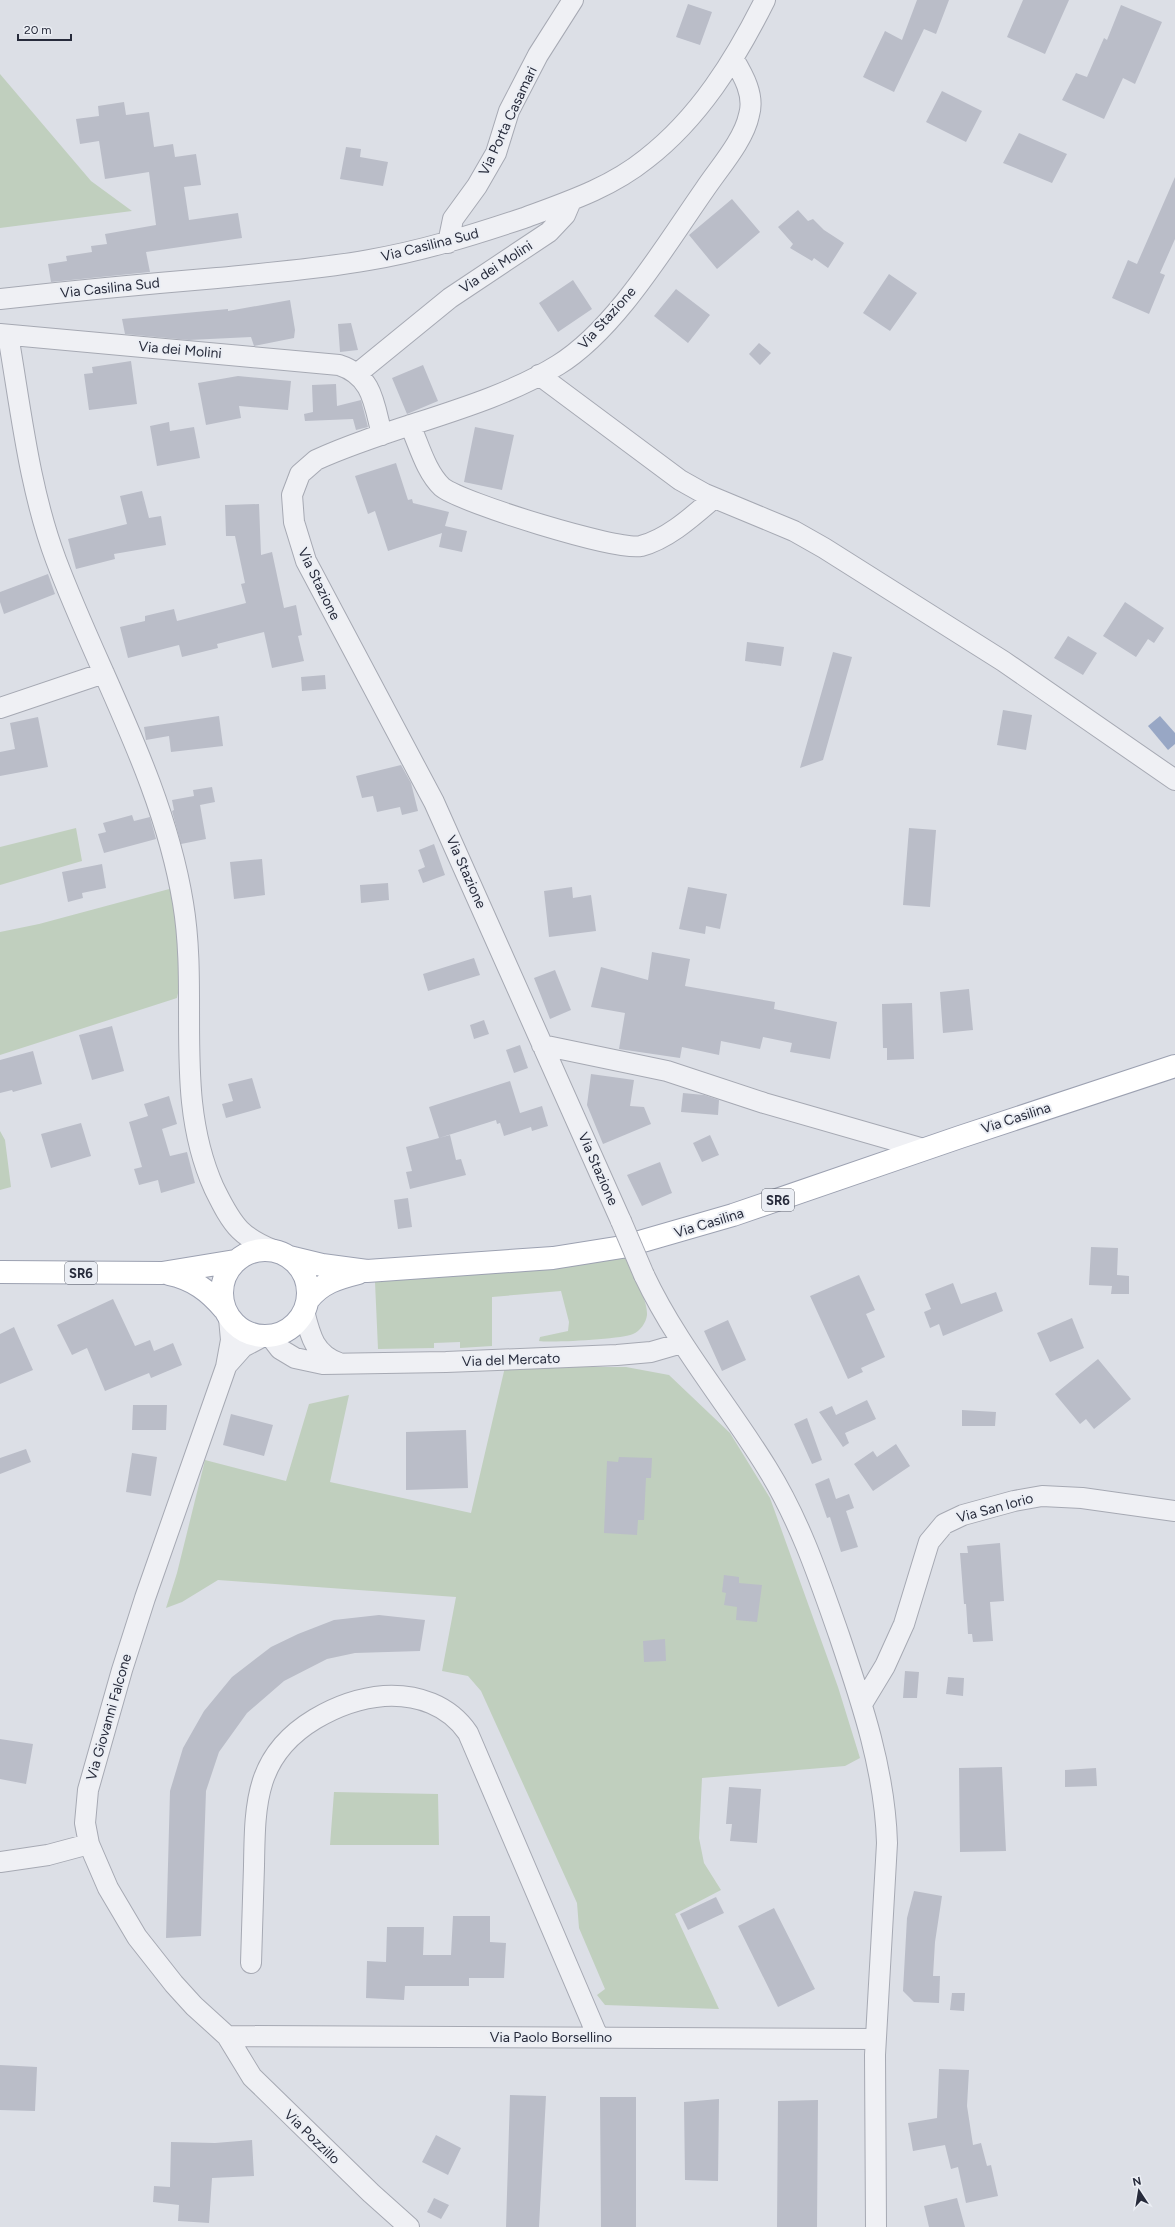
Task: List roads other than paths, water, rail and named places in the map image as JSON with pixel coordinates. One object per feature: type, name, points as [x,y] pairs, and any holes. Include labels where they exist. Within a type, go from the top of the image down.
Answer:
[{"type":"main road","name":"Via Casilina","points":[[281,1254],[336,1267],[367,1271],[553,1258],[617,1248],[727,1218],[924,1149],[1175,1066]]},
{"type":"main road","points":[[256,1251],[281,1254],[298,1265],[305,1275],[308,1287],[306,1305],[296,1323],[284,1332],[266,1337],[249,1334],[238,1328],[226,1314],[221,1297],[222,1284],[227,1272],[237,1259],[256,1251]]},
{"type":"main road","name":"SR6","points":[[0,1272],[162,1273],[237,1259]]},
{"type":"main road","name":"Via Casilina","points":[[306,1305],[319,1288],[327,1283],[367,1271]]},
{"type":"main road","name":"SR6","points":[[162,1273],[193,1282],[207,1291],[226,1314]]},
{"type":"street","name":"Via Porta Casamari","points":[[448,243],[453,220],[477,186],[496,153],[509,111],[538,55],[573,0]]},
{"type":"street","name":"Via Casilina Sud","points":[[0,300],[337,265],[448,243],[571,201],[622,176],[663,144],[699,107],[733,58],[765,0]]},
{"type":"street","name":"Via Stazione","points":[[733,58],[747,84],[751,100],[749,116],[740,136],[650,268],[602,327],[579,350],[539,375],[492,396],[322,457],[303,470],[296,481],[292,495],[296,530],[314,580],[388,713],[434,802],[644,1275],[682,1344],[746,1435],[792,1513],[814,1562],[862,1704],[878,1769],[886,1825],[884,1910],[876,2038],[876,2227]]},
{"type":"street","name":"Via dei Molini","points":[[4,335],[324,363],[339,365],[358,373],[450,298],[549,232],[565,215],[571,201]]},
{"type":"street","points":[[4,335],[43,522],[63,578],[153,787],[172,853],[186,922],[188,956],[188,1053],[196,1128],[202,1155],[212,1184],[238,1228],[241,1244],[237,1259]]},
{"type":"street","points":[[358,373],[371,393],[382,435]]},
{"type":"street","points":[[539,375],[670,474],[714,498],[785,527],[824,548],[1003,661],[1175,780]]},
{"type":"street","points":[[410,425],[433,475],[449,491],[469,501],[564,531],[624,546],[639,546],[653,541],[684,522],[714,498]]},
{"type":"street","points":[[0,708],[104,673]]},
{"type":"street","points":[[542,1045],[668,1071],[764,1103],[924,1149]]},
{"type":"street","points":[[238,1228],[255,1241],[281,1254]]},
{"type":"street","points":[[306,1305],[310,1337],[317,1349],[325,1357],[339,1364]]},
{"type":"street","name":"Via Giovanni Falcone","points":[[226,1314],[231,1340],[226,1366],[140,1611],[120,1677],[87,1798],[85,1823],[89,1844],[108,1888],[137,1937],[184,1995],[227,2036]]},
{"type":"street","name":"Via Giovanni Falcone","points":[[226,1366],[243,1347],[266,1337]]},
{"type":"street","name":"Via del Mercato","points":[[266,1337],[280,1349],[295,1358],[313,1364],[446,1362],[629,1354],[666,1349],[682,1344]]},
{"type":"street","name":"Via San Iorio","points":[[862,1704],[885,1666],[904,1624],[929,1542],[944,1524],[963,1515],[1025,1498],[1042,1496],[1089,1498],[1175,1511]]},
{"type":"street","points":[[251,1963],[257,1804],[264,1778],[278,1752],[297,1732],[312,1721],[349,1703],[393,1696],[421,1699],[436,1704],[452,1715],[468,1733],[598,2038]]},
{"type":"street","points":[[0,1862],[48,1855],[89,1844]]},
{"type":"street","name":"Via Paolo Borsellino","points":[[227,2036],[876,2038]]},
{"type":"street","name":"Via Pozzillo","points":[[227,2036],[242,2064],[258,2084],[371,2193],[410,2227]]},
{"type":"water","points":[[1160,716],[1175,733],[1175,744],[1168,750],[1148,726]]}]
